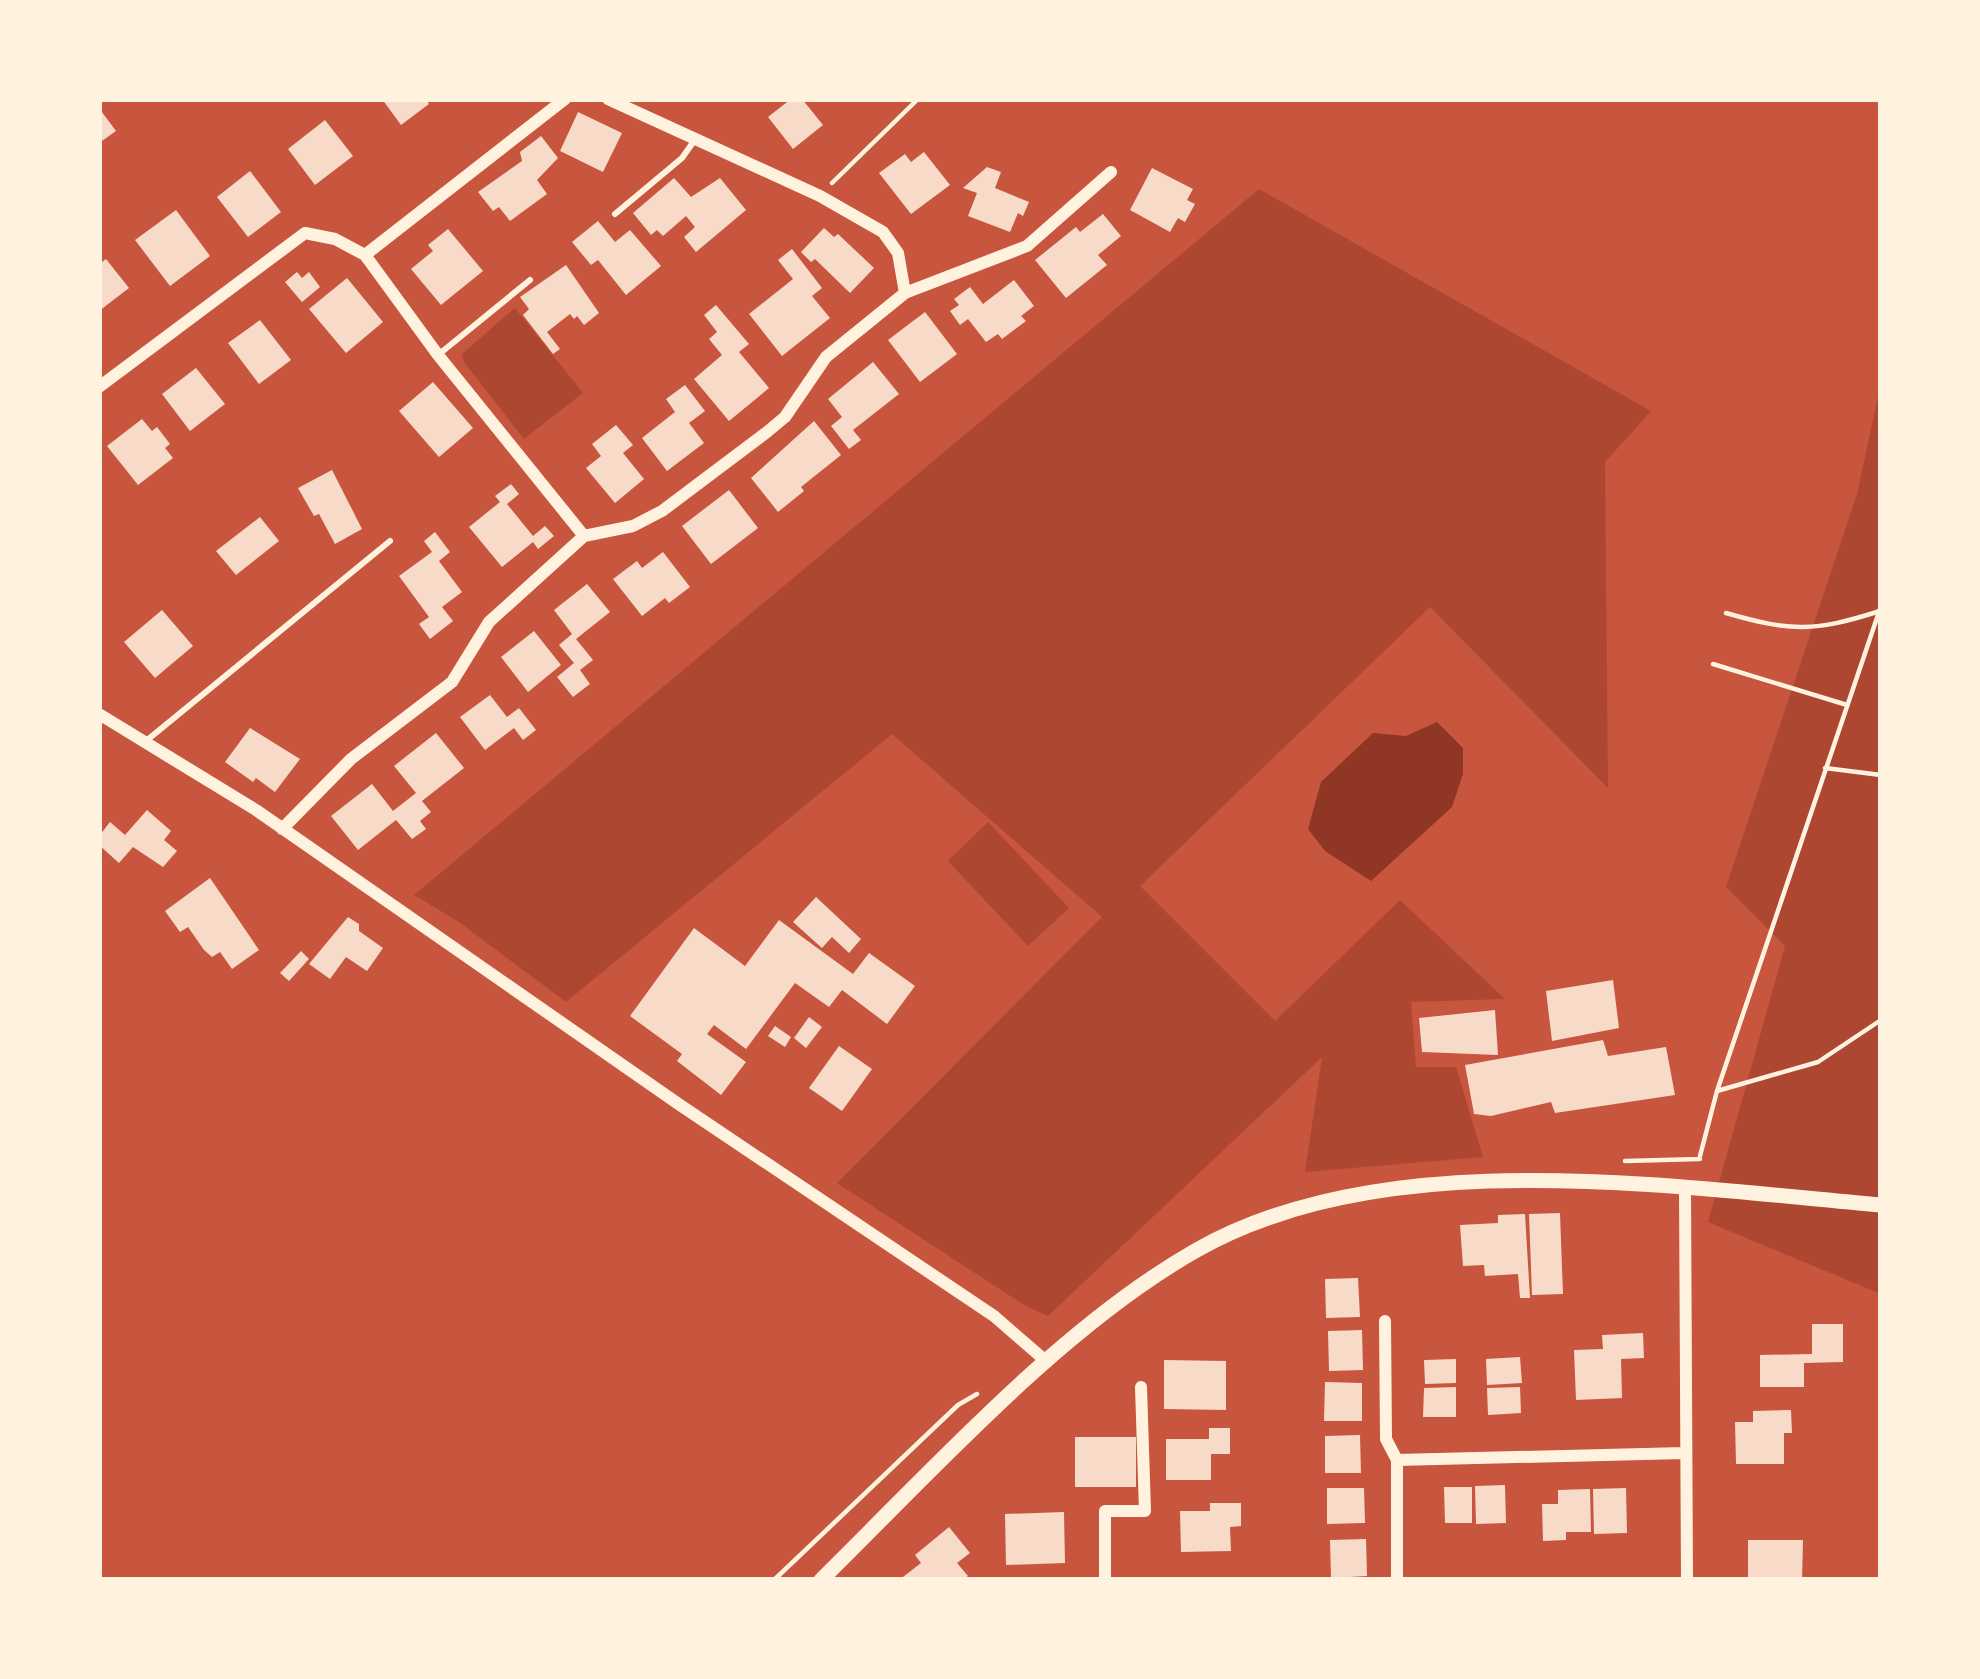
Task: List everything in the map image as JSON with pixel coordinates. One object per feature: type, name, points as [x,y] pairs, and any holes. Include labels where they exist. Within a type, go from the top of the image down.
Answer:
[{"type":"street","points":[[365,255],[565,99]]},
{"type":"street","points":[[608,99],[820,196],[892,241],[905,292]]},
{"type":"street","points":[[282,830],[351,759],[452,682],[489,622],[584,536],[633,526],[662,512],[767,432],[798,400],[826,357],[905,292],[1027,247],[1111,172]]},
{"type":"street","points":[[99,387],[305,233],[335,238],[365,255],[438,355],[584,536]]},
{"type":"street","points":[[99,714],[282,830],[994,1316],[1047,1361]]},
{"type":"street","points":[[821,1580],[1047,1361],[1194,1251],[1270,1216],[1397,1188],[1586,1182],[1881,1205]]},
{"type":"street","points":[[1685,1188],[1687,1580]]},
{"type":"street","points":[[1385,1321],[1386,1439],[1397,1460],[1397,1580]]},
{"type":"street","points":[[1105,1580],[1105,1511],[1144,1511],[1141,1387]]},
{"type":"street","points":[[1397,1460],[1684,1454]]},
{"type":"lane","points":[[615,214],[682,158],[694,141]]},
{"type":"lane","points":[[438,355],[530,280]]},
{"type":"lane","points":[[143,743],[390,541]]},
{"type":"path","points":[[820,196],[918,99]]},
{"type":"path","points":[[1726,614],[1779,628],[1806,629],[1880,608]]},
{"type":"path","points":[[1685,1188],[1700,1159],[1717,1090],[1880,608]]},
{"type":"path","points":[[1714,664],[1847,705]]},
{"type":"path","points":[[1825,768],[1881,775]]},
{"type":"path","points":[[1717,1090],[1818,1063],[1881,1020]]},
{"type":"path","points":[[1605,1161],[1700,1159]]},
{"type":"path","points":[[774,1580],[958,1405],[986,1388]]},
{"type":"shaded area","points":[[1259,189],[1651,411],[1605,462],[1608,788],[1430,607],[1140,886],[1275,1021],[1400,900],[1505,999],[1411,1002],[1416,1067],[1456,1067],[1483,1157],[1305,1172],[1322,1057],[1048,1316],[837,1183],[1102,917],[892,734],[566,1002],[459,922],[414,895]]},
{"type":"shaded area","points":[[515,308],[583,393],[524,439],[462,354]]},
{"type":"shaded area","points":[[1881,383],[1881,1294],[1708,1222],[1785,946],[1726,887],[1857,494]]},
{"type":"shaded area","points":[[1437,722],[1463,748],[1463,774],[1452,807],[1371,881],[1325,851],[1308,829],[1321,782],[1373,733],[1406,736]]},
{"type":"shaded area","points":[[988,822],[1069,908],[1028,946],[948,861]]},
{"type":"building","points":[[382,99],[426,99],[429,104],[401,125]]},
{"type":"building","points":[[791,99],[802,99],[823,125],[793,149],[768,117]]},
{"type":"building","points":[[99,108],[116,131],[99,143]]},
{"type":"building","points":[[578,112],[622,133],[603,172],[560,151]]},
{"type":"building","points":[[325,120],[353,156],[315,185],[288,149]]},
{"type":"building","points":[[541,136],[558,158],[537,180],[547,194],[510,221],[499,207],[493,211],[478,192],[522,161],[520,152]]},
{"type":"building","points":[[924,152],[950,185],[911,214],[879,173],[905,154],[911,162]]},
{"type":"building","points":[[987,167],[1001,172],[995,188],[1029,202],[1010,232],[968,216],[977,193],[963,188]]},
{"type":"building","points":[[1152,168],[1193,189],[1187,200],[1195,204],[1185,222],[1178,218],[1170,232],[1130,210]]},
{"type":"building","points":[[250,171],[281,212],[248,237],[217,197]]},
{"type":"building","points":[[674,178],[691,197],[720,178],[746,210],[696,252],[684,237],[695,227],[686,216],[663,236],[657,230],[651,235],[633,213]]},
{"type":"building","points":[[176,210],[210,256],[170,286],[135,240]]},
{"type":"building","points":[[1103,214],[1121,236],[1098,255],[1107,265],[1066,298],[1035,260],[1076,227],[1080,232]]},
{"type":"building","points":[[598,221],[615,242],[630,230],[661,266],[626,295],[598,260],[591,265],[572,242]]},
{"type":"building","points":[[824,228],[834,237],[838,234],[874,268],[850,293],[815,259],[811,262],[801,252]]},
{"type":"building","points":[[448,229],[483,271],[441,305],[411,269],[433,251],[428,245]]},
{"type":"building","points":[[792,249],[822,288],[812,296],[830,318],[782,356],[749,314],[793,279],[778,260]]},
{"type":"building","points":[[106,259],[129,288],[99,311],[99,264]]},
{"type":"building","points":[[566,265],[599,313],[584,325],[570,314],[547,332],[560,349],[553,354],[523,315],[529,309],[520,297]]},
{"type":"building","points":[[297,272],[302,278],[309,272],[320,287],[302,302],[285,282]]},
{"type":"building","points":[[347,278],[383,322],[346,353],[309,309]]},
{"type":"building","points":[[1014,280],[1034,306],[1021,316],[1026,321],[1002,339],[998,334],[986,342],[968,319],[960,325],[950,311],[959,305],[954,299],[970,287],[983,304]]},
{"type":"building","points":[[716,305],[749,344],[739,352],[769,388],[729,421],[694,379],[722,355],[709,339],[717,332],[704,315]]},
{"type":"building","points":[[925,312],[957,354],[920,382],[888,340]]},
{"type":"building","points":[[260,320],[291,360],[259,384],[228,343]]},
{"type":"building","points":[[873,362],[899,394],[853,430],[861,440],[849,449],[831,426],[842,417],[828,399]]},
{"type":"building","points":[[196,368],[225,404],[190,431],[162,394]]},
{"type":"building","points":[[433,382],[473,428],[439,457],[399,411]]},
{"type":"building","points":[[685,385],[705,411],[689,423],[704,443],[667,471],[642,438],[675,412],[666,399]]},
{"type":"building","points":[[142,419],[152,431],[157,427],[170,444],[165,448],[173,458],[138,485],[107,446]]},
{"type":"building","points":[[814,421],[841,455],[778,512],[751,478]]},
{"type":"building","points":[[616,425],[633,445],[623,453],[644,479],[615,503],[586,468],[601,456],[592,444]]},
{"type":"building","points":[[332,470],[362,529],[335,544],[298,488]]},
{"type":"building","points":[[511,484],[519,494],[507,504],[533,536],[545,526],[554,536],[538,549],[533,542],[502,567],[469,527],[500,502],[495,496]]},
{"type":"building","points":[[729,490],[758,528],[711,564],[682,526]]},
{"type":"building","points":[[260,517],[279,541],[236,575],[216,551]]},
{"type":"building","points":[[435,532],[450,552],[439,561],[462,592],[442,607],[453,621],[430,639],[419,624],[429,617],[399,576],[432,552],[424,541]]},
{"type":"building","points":[[663,552],[690,587],[642,616],[613,579],[637,561],[642,568]]},
{"type":"building","points":[[587,584],[610,612],[576,639],[593,660],[580,670],[590,684],[573,697],[557,677],[574,663],[559,645],[572,634],[554,610]]},
{"type":"building","points":[[162,610],[193,646],[155,678],[124,642]]},
{"type":"building","points":[[534,631],[561,665],[528,692],[501,657]]},
{"type":"building","points":[[490,695],[507,717],[519,708],[536,730],[523,740],[514,728],[485,750],[460,717]]},
{"type":"building","points":[[250,728],[300,759],[275,792],[225,762]]},
{"type":"building","points":[[436,733],[464,768],[422,801],[431,812],[420,821],[426,829],[412,839],[396,820],[358,850],[331,816],[372,784],[393,811],[416,793],[394,766]]},
{"type":"building","points":[[147,810],[171,831],[164,840],[177,851],[163,867],[133,847],[119,863],[99,845],[99,836],[110,822],[125,835]]},
{"type":"building","points":[[210,878],[259,950],[232,969],[220,952],[212,957],[204,950],[188,927],[180,932],[165,911]]},
{"type":"building","points":[[816,897],[861,939],[849,953],[832,937],[822,948],[793,922]]},
{"type":"building","points":[[348,917],[383,948],[367,971],[346,957],[330,979],[309,964]]},
{"type":"building","points":[[779,920],[853,974],[869,953],[915,986],[887,1024],[842,990],[829,1007],[795,983],[746,1049],[714,1025],[707,1034],[746,1062],[721,1095],[677,1061],[682,1054],[630,1016],[694,928],[745,966]]},
{"type":"building","points":[[301,951],[309,959],[289,981],[280,973]]},
{"type":"building","points":[[1613,980],[1619,1028],[1552,1041],[1546,991]]},
{"type":"building","points":[[1495,1010],[1498,1055],[1422,1052],[1419,1018]]},
{"type":"building","points":[[809,1017],[822,1027],[806,1048],[794,1038]]},
{"type":"building","points":[[775,1026],[791,1037],[785,1047],[768,1036]]},
{"type":"building","points":[[1603,1040],[1608,1056],[1666,1047],[1675,1095],[1555,1113],[1551,1102],[1491,1116],[1474,1114],[1465,1065]]},
{"type":"building","points":[[839,1046],[872,1069],[842,1111],[809,1088]]},
{"type":"building","points":[[1560,1213],[1563,1294],[1532,1295],[1529,1214]]},
{"type":"building","points":[[1525,1214],[1530,1298],[1520,1298],[1518,1274],[1485,1276],[1484,1265],[1463,1266],[1460,1225],[1498,1223],[1498,1215]]},
{"type":"building","points":[[1358,1278],[1360,1317],[1326,1318],[1325,1279]]},
{"type":"building","points":[[1812,1324],[1843,1324],[1843,1362],[1804,1363],[1804,1387],[1760,1387],[1760,1355],[1812,1354]]},
{"type":"building","points":[[1362,1330],[1363,1370],[1329,1371],[1328,1331]]},
{"type":"building","points":[[1643,1333],[1644,1358],[1621,1359],[1622,1398],[1576,1400],[1574,1350],[1603,1349],[1602,1335]]},
{"type":"building","points":[[1520,1357],[1522,1383],[1487,1385],[1486,1359]]},
{"type":"building","points":[[1456,1359],[1456,1383],[1425,1384],[1424,1360]]},
{"type":"building","points":[[1164,1360],[1226,1361],[1226,1410],[1164,1409]]},
{"type":"building","points":[[1325,1382],[1362,1383],[1362,1421],[1324,1421]]},
{"type":"building","points":[[1456,1387],[1456,1417],[1423,1417],[1424,1388]]},
{"type":"building","points":[[1520,1387],[1521,1413],[1488,1415],[1487,1388]]},
{"type":"building","points":[[1791,1410],[1792,1433],[1784,1433],[1784,1464],[1736,1464],[1735,1422],[1753,1422],[1753,1411]]},
{"type":"building","points":[[1209,1428],[1230,1428],[1230,1454],[1211,1454],[1211,1480],[1166,1480],[1166,1439],[1209,1439]]},
{"type":"building","points":[[1360,1435],[1361,1473],[1325,1473],[1325,1436]]},
{"type":"building","points":[[1075,1437],[1136,1437],[1136,1487],[1075,1487]]},
{"type":"building","points":[[1505,1485],[1506,1523],[1476,1524],[1475,1486]]},
{"type":"building","points":[[1444,1487],[1472,1487],[1472,1523],[1445,1523]]},
{"type":"building","points":[[1327,1488],[1364,1488],[1365,1523],[1327,1524]]},
{"type":"building","points":[[1626,1488],[1627,1533],[1594,1534],[1593,1489]]},
{"type":"building","points":[[1590,1489],[1591,1532],[1566,1532],[1566,1540],[1543,1541],[1542,1504],[1558,1504],[1558,1490]]},
{"type":"building","points":[[1210,1503],[1241,1503],[1241,1526],[1230,1527],[1231,1551],[1181,1552],[1180,1511],[1210,1511]]},
{"type":"building","points":[[1064,1512],[1065,1563],[1006,1565],[1005,1514]]},
{"type":"building","points":[[949,1527],[970,1553],[957,1563],[968,1576],[962,1580],[899,1580],[921,1563],[915,1555]]},
{"type":"building","points":[[1366,1539],[1367,1576],[1331,1578],[1330,1540]]},
{"type":"building","points":[[1748,1540],[1803,1540],[1802,1580],[1748,1580]]}]
